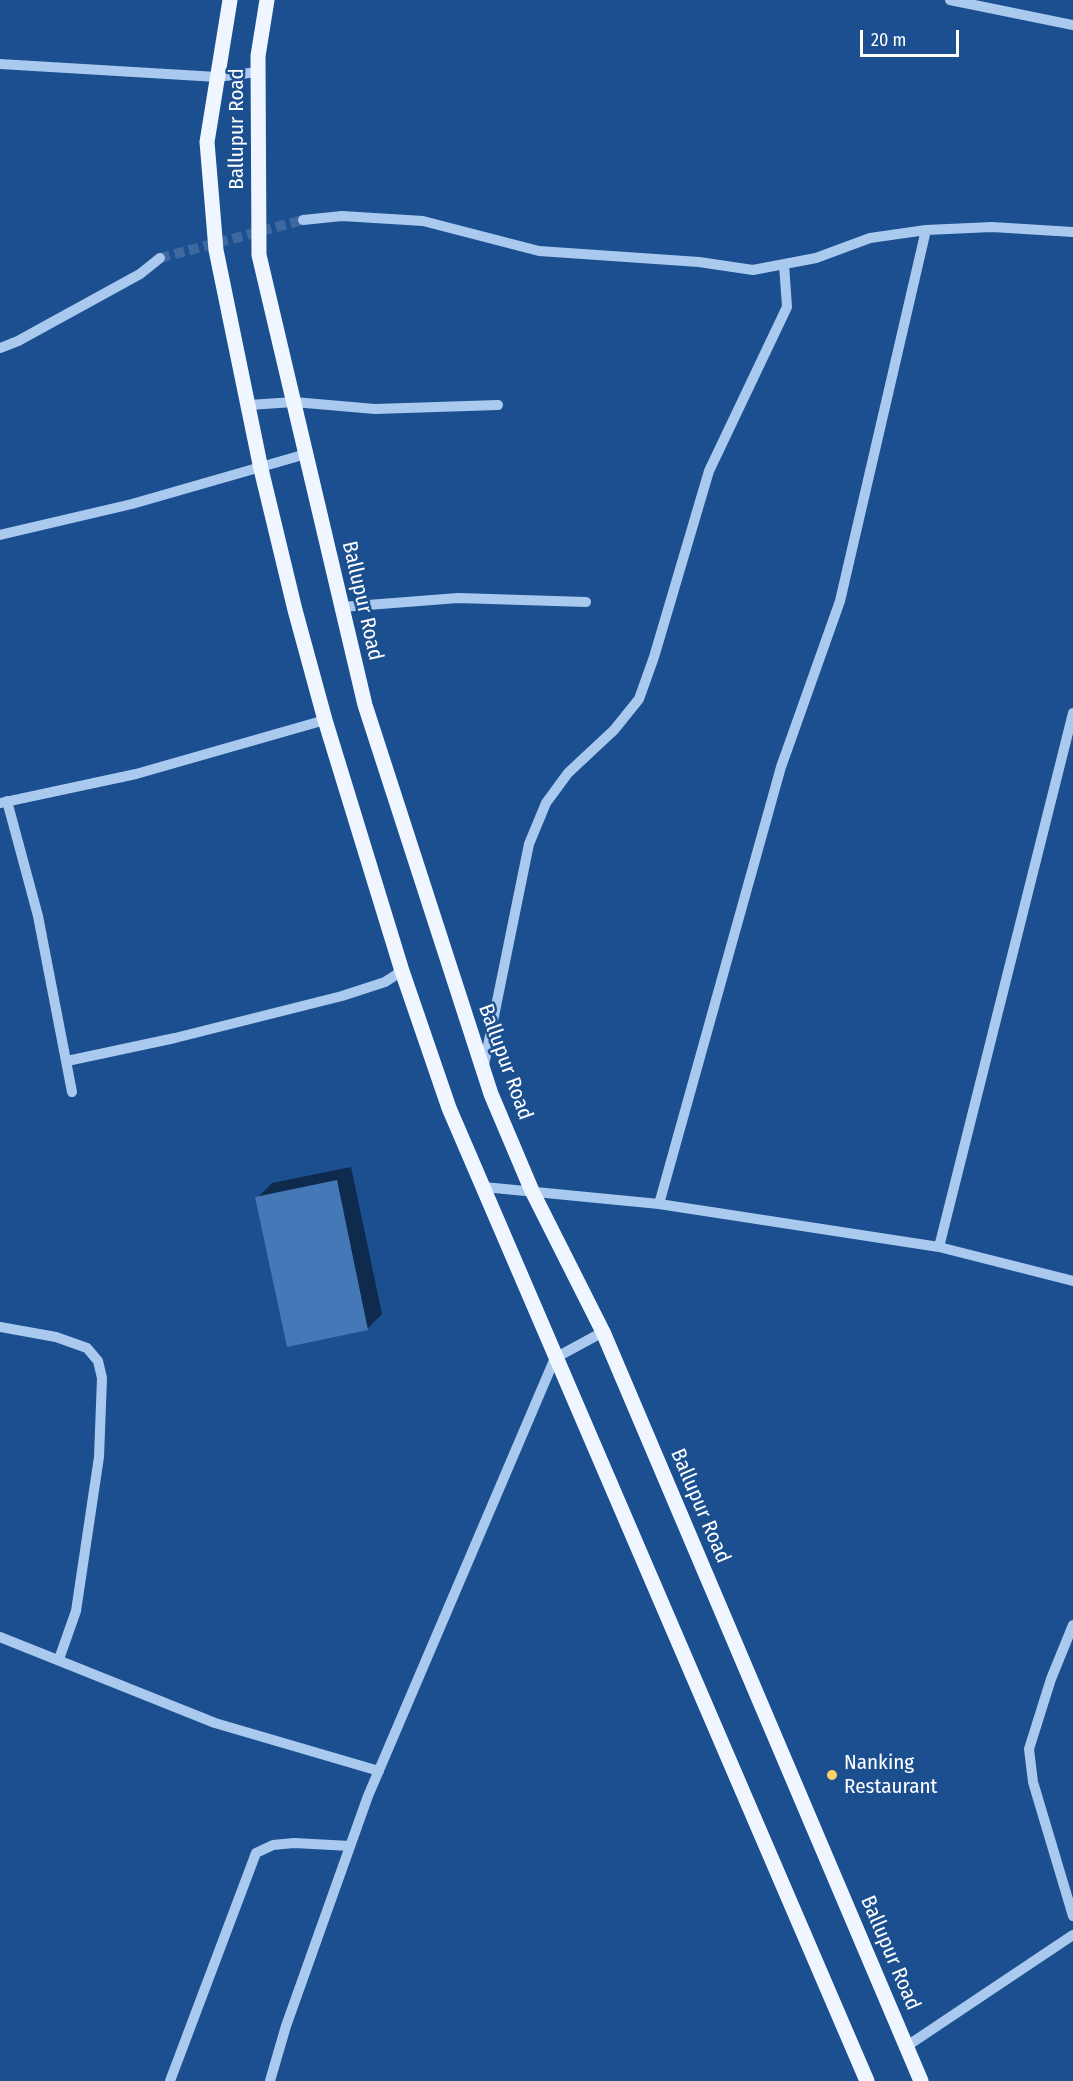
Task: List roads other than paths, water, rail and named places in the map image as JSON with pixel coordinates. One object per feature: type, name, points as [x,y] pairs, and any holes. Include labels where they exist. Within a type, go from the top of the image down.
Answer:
[{"type":"main road","name":"Ballupur Road","points":[[230,0],[207,142],[216,250],[261,469],[325,720],[402,971],[449,1108],[864,2080]]},
{"type":"main road","name":"Ballupur Road","points":[[267,0],[258,72],[259,255],[365,705],[483,1070],[532,1191],[603,1332],[921,2081]]},
{"type":"street","points":[[950,0],[1073,25]]},
{"type":"street","points":[[0,64],[217,77],[258,72]]},
{"type":"street","points":[[303,220],[342,216],[423,221],[539,251],[699,262],[753,270],[816,258],[870,238],[926,230],[992,228],[1073,231]]},
{"type":"street","points":[[659,1204],[780,767],[840,601],[926,230]]},
{"type":"street","points":[[0,348],[18,341],[140,274],[160,258]]},
{"type":"street","points":[[483,1070],[529,844],[546,803],[568,773],[614,730],[639,699],[654,657],[709,471],[787,307],[783,264]]},
{"type":"street","points":[[249,405],[294,402],[375,409],[498,405]]},
{"type":"street","points":[[0,535],[132,504],[261,469],[306,454]]},
{"type":"street","points":[[342,607],[458,598],[586,602]]},
{"type":"street","points":[[939,1248],[1073,713]]},
{"type":"street","points":[[72,1092],[38,916],[4,802],[136,774],[325,720]]},
{"type":"street","points":[[67,1061],[175,1038],[342,996],[385,982],[402,971]]},
{"type":"street","points":[[484,1187],[659,1204],[939,1248],[1073,1281]]},
{"type":"street","points":[[0,1327],[56,1337],[87,1348],[98,1361],[102,1378],[99,1457],[76,1611],[59,1659]]},
{"type":"street","points":[[270,2081],[286,2026],[379,1771],[555,1358],[603,1332]]},
{"type":"street","points":[[1073,1625],[1051,1679],[1029,1749],[1033,1782],[1073,1916]]},
{"type":"street","points":[[0,1637],[215,1723],[379,1771]]},
{"type":"street","points":[[170,2081],[256,1853],[273,1845],[294,1843],[351,1846]]},
{"type":"street","points":[[907,2046],[1073,1935]]},
{"type":"tunnel","points":[[160,258],[303,220]]},
{"type":"place","name":"Nanking Restaurant","points":[[832,1775]]}]
